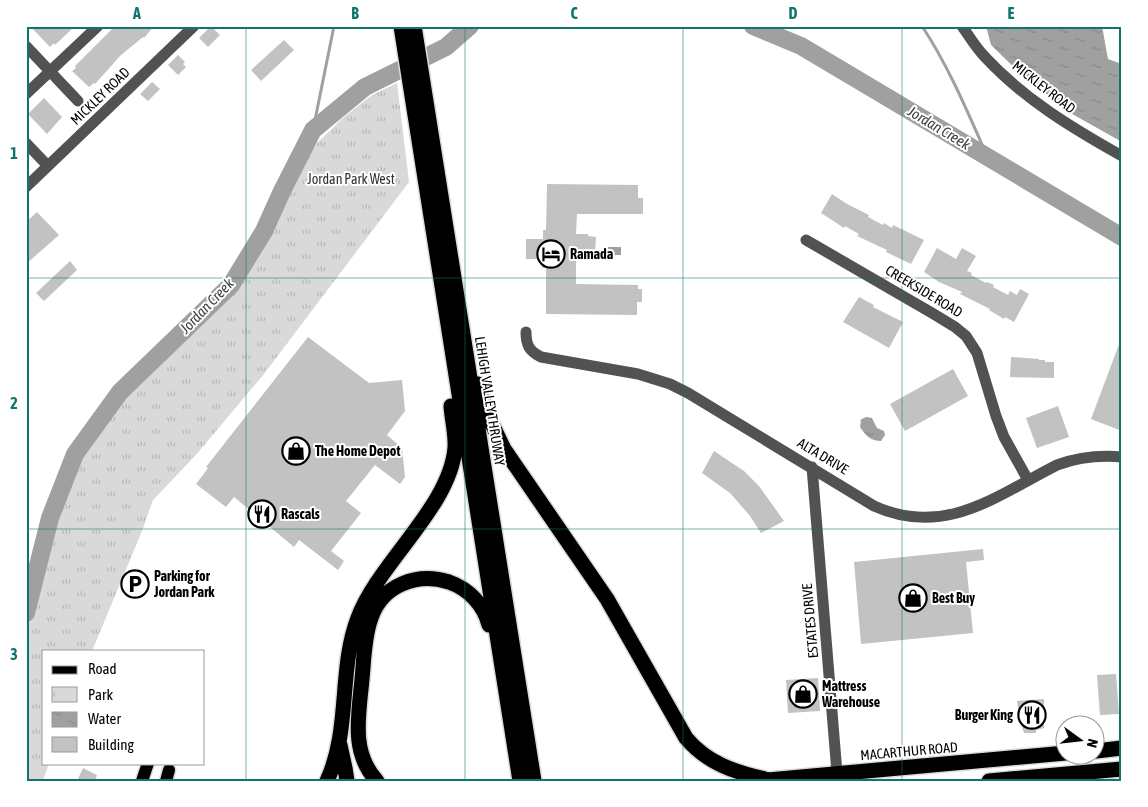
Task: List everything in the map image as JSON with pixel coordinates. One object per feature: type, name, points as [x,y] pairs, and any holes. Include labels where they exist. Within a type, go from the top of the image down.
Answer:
[{"type":"highway","name":"LEHIGH VALLEY THRUWAY","points":[[405,27],[465,342],[534,781]]},
{"type":"highway","name":"LEHIGH VALLEY THRUWAY","points":[[425,139],[435,246],[520,781]]},
{"type":"highway","points":[[327,781],[334,764],[339,743],[349,647],[358,616],[376,584],[438,495],[449,470],[455,447],[435,246]]},
{"type":"highway","name":"MACARTHUR ROAD","points":[[465,342],[491,422],[504,449],[607,599],[681,731],[691,745],[713,761],[760,780],[1056,754]]},
{"type":"highway","points":[[377,781],[367,769],[361,755],[358,723],[370,618],[376,606],[390,590],[408,581],[428,579],[450,583],[468,593],[487,616],[502,670]]},
{"type":"highway","points":[[339,743],[346,781]]},
{"type":"highway","points":[[1106,750],[1122,748]]},
{"type":"highway","points":[[998,780],[1055,778],[1122,769]]},
{"type":"main road","points":[[142,781],[148,764]]},
{"type":"street","points":[[26,94],[98,26]]},
{"type":"street","name":"MICKLEY ROAD","points":[[26,187],[194,26]]},
{"type":"street","name":"MICKLEY ROAD","points":[[962,26],[984,56],[1026,96],[1067,125],[1122,156]]},
{"type":"street","points":[[26,46],[78,101]]},
{"type":"street","points":[[26,143],[48,166]]},
{"type":"street","name":"CREEKSIDE ROAD","points":[[806,240],[932,313],[966,336],[977,353],[1004,437],[1028,480]]},
{"type":"street","name":"ALTA DRIVE","points":[[526,332],[527,346],[533,353],[551,359],[638,374],[670,384],[688,393],[874,506],[896,514],[918,518],[951,516],[971,509],[1070,460],[1087,456],[1122,457]]},
{"type":"street","name":"ESTATES DRIVE","points":[[812,468],[837,773]]},
{"type":"street","points":[[1055,778],[1057,764]]},
{"type":"green space","name":"Jordan Park West","points":[[397,83],[409,182],[264,374],[195,456],[153,500],[92,650],[42,650],[42,764],[49,764],[43,781],[26,781],[26,635],[51,534],[77,466],[92,440],[116,407],[141,378],[199,325],[233,290],[261,247],[298,173],[317,143],[344,117],[372,95]]},
{"type":"water","points":[[986,26],[1102,26],[1108,59],[1122,64],[1122,142],[1074,115],[1022,75],[991,45]]},
{"type":"water","points":[[604,247],[621,247],[621,255],[604,255]]},
{"type":"water","points":[[866,417],[872,418],[877,428],[884,431],[885,435],[881,441],[869,437],[860,427],[860,420]]},
{"type":"building","points":[[30,26],[75,26],[55,45],[54,43],[50,47]]},
{"type":"building","points":[[115,26],[154,26],[144,38],[120,56],[95,84],[89,87],[72,71]]},
{"type":"building","points":[[211,26],[220,35],[208,47],[199,38]]},
{"type":"building","points":[[284,40],[294,50],[261,81],[251,70]]},
{"type":"building","points":[[178,55],[185,62],[183,64],[186,67],[178,75],[168,65]]},
{"type":"building","points":[[152,82],[160,89],[148,101],[140,94]]},
{"type":"building","points":[[44,98],[62,117],[47,134],[28,114]]},
{"type":"building","name":"Ramada","points":[[547,184],[638,185],[638,198],[643,198],[643,214],[577,214],[576,234],[588,234],[588,236],[596,237],[595,251],[588,251],[588,254],[576,254],[576,284],[638,285],[638,289],[642,289],[642,302],[637,302],[637,315],[546,314],[546,268],[542,268],[543,259],[526,259],[526,239],[543,239],[543,230],[546,230]]},
{"type":"building","points":[[832,194],[883,225],[884,223],[892,228],[893,225],[924,240],[911,264],[857,236],[859,234],[845,226],[844,228],[821,213]]},
{"type":"building","points":[[37,212],[59,235],[26,264],[26,222]]},
{"type":"building","points":[[937,248],[956,259],[962,248],[976,256],[967,271],[972,273],[971,275],[994,285],[993,287],[1008,295],[1010,291],[1017,295],[1020,289],[1029,294],[1014,322],[1005,317],[1004,319],[990,309],[960,294],[962,292],[939,282],[924,272]]},
{"type":"building","points":[[70,261],[77,270],[44,301],[36,293]]},
{"type":"building","points":[[859,297],[874,305],[873,307],[903,322],[889,348],[843,322]]},
{"type":"building","name":"The Home Depot","points":[[308,337],[369,383],[402,380],[405,411],[387,435],[402,448],[405,477],[400,484],[375,465],[346,501],[361,513],[331,551],[344,561],[338,570],[299,540],[294,547],[234,497],[226,507],[196,484],[208,468],[206,467]]},
{"type":"building","points":[[1122,339],[1122,431],[1091,419]]},
{"type":"building","points":[[1011,357],[1054,362],[1054,378],[1010,377]]},
{"type":"building","points":[[953,369],[968,396],[905,431],[890,404]]},
{"type":"building","points":[[1058,406],[1069,437],[1037,448],[1026,418]]},
{"type":"building","points":[[714,451],[744,471],[759,486],[784,521],[761,533],[750,516],[730,493],[702,473]]},
{"type":"building","name":"Best Buy","points":[[983,549],[984,560],[966,562],[973,633],[861,644],[854,562]]},
{"type":"building","points":[[1116,674],[1119,714],[1100,714],[1097,675]]},
{"type":"building","name":"Mattress Warehouse","points":[[818,678],[820,711],[788,713],[786,680]]},
{"type":"building","name":"Burger King","points":[[1044,699],[1044,728],[1036,730],[1036,733],[1024,733],[1020,723],[1017,701]]},
{"type":"building","points":[[83,768],[97,775],[95,781],[77,781]]},
{"type":"waterway","points":[[313,130],[334,26]]},
{"type":"waterway","name":"Jordan Creek","points":[[26,613],[50,518],[75,454],[120,392],[231,285],[264,231],[313,130],[365,87],[446,47],[470,26]]},
{"type":"waterway","name":"Jordan Creek","points":[[753,26],[801,46],[1122,237]]},
{"type":"waterway","points":[[922,26],[949,74],[988,158]]},
{"type":"place","name":"Ramada","points":[[551,254]]},
{"type":"place","name":"The Home Depot","points":[[296,451]]},
{"type":"place","name":"Rascals","points":[[262,514]]},
{"type":"place","name":"Parking for Jordan Park","points":[[135,584]]},
{"type":"place","name":"Best Buy","points":[[913,598]]},
{"type":"place","name":"Mattress Warehouse","points":[[803,694]]},
{"type":"place","name":"Burger King","points":[[1032,715]]}]
